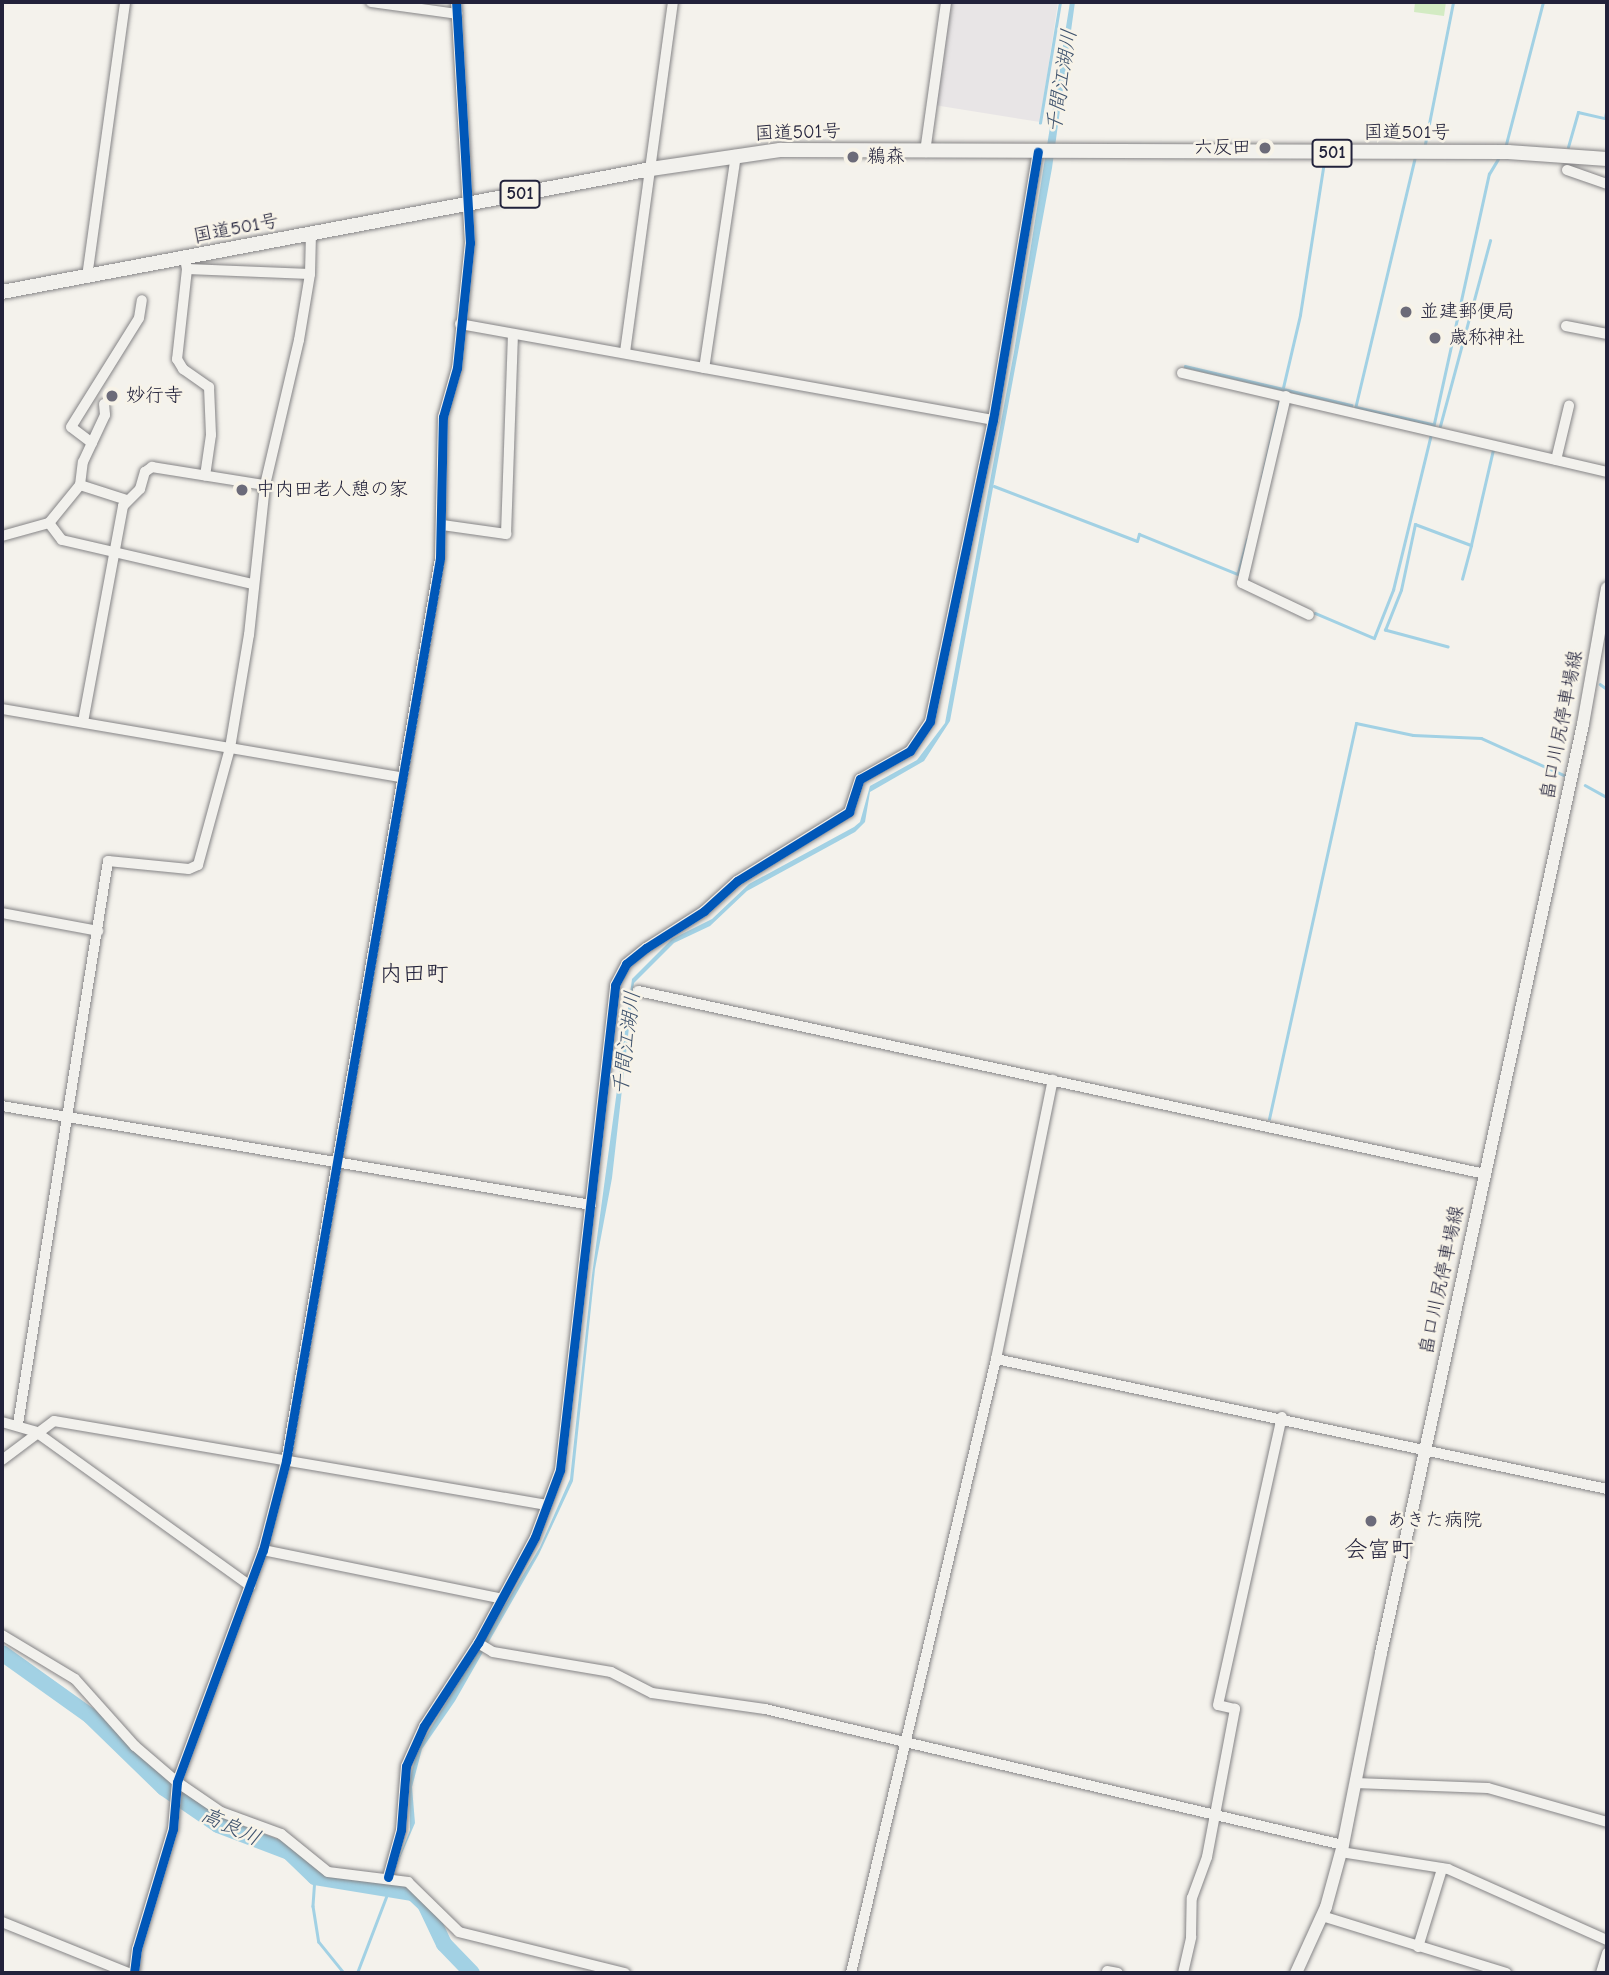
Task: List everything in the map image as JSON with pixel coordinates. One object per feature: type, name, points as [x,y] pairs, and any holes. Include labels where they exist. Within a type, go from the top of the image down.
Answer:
[{"type":"highway","name":"国道501号","points":[[2,292],[86,276],[186,264],[311,234],[651,169],[780,150],[1508,152],[1607,159]]},
{"type":"main road","name":"畠口川尻停車場線","points":[[1296,1973],[1322,1916],[1343,1848],[1425,1450],[1583,724],[1607,594]]},
{"type":"street","points":[[86,276],[125,2]]},
{"type":"street","points":[[371,2],[457,14]]},
{"type":"street","points":[[2,1922],[131,1973],[173,1829],[177,1782],[263,1550],[286,1461],[442,525],[443,417],[457,368],[469,260],[470,204],[456,2]]},
{"type":"street","points":[[625,352],[673,2]]},
{"type":"street","points":[[925,152],[946,2]]},
{"type":"street","points":[[388,1877],[401,1830],[406,1766],[424,1726],[478,1643],[499,1598],[535,1537],[560,1470],[615,985],[626,964],[674,927],[704,911],[737,881],[849,812],[860,779],[909,751],[930,721],[1046,152]]},
{"type":"street","points":[[704,368],[736,155]]},
{"type":"street","points":[[1567,170],[1607,184]]},
{"type":"street","points":[[18,1424],[111,859],[189,869],[198,865],[230,748],[265,485],[310,274],[311,234]]},
{"type":"street","points":[[205,476],[211,435],[209,387],[183,369],[177,359],[186,264],[310,274]]},
{"type":"street","points":[[92,443],[71,427],[139,318],[142,300]]},
{"type":"street","points":[[460,324],[993,420]]},
{"type":"street","points":[[1566,326],[1607,334]]},
{"type":"street","points":[[442,525],[506,534],[513,334]]},
{"type":"street","points":[[1182,373],[1607,472]]},
{"type":"street","points":[[1286,396],[1242,583],[1309,615]]},
{"type":"street","points":[[2,536],[49,523],[80,485],[83,463],[105,415],[104,404]]},
{"type":"street","points":[[1556,460],[1569,406]]},
{"type":"street","points":[[83,722],[114,552],[127,500],[140,489],[145,472],[152,467],[265,485]]},
{"type":"street","points":[[80,485],[127,500]]},
{"type":"street","points":[[49,523],[62,540],[253,584]]},
{"type":"street","points":[[2,709],[401,778]]},
{"type":"street","points":[[2,913],[98,931]]},
{"type":"street","points":[[638,991],[1485,1174]]},
{"type":"street","points":[[851,1973],[996,1359],[1053,1080]]},
{"type":"street","points":[[2,1107],[591,1205]]},
{"type":"street","points":[[996,1359],[1282,1417],[1607,1489]]},
{"type":"street","points":[[1182,1973],[1191,1937],[1192,1898],[1207,1857],[1213,1811],[1235,1709],[1218,1705],[1282,1417]]},
{"type":"street","points":[[2,1460],[54,1421],[547,1505]]},
{"type":"street","points":[[2,1422],[18,1424],[36,1432],[250,1586]]},
{"type":"street","points":[[263,1550],[499,1598]]},
{"type":"street","points":[[2,1635],[75,1679],[135,1746],[177,1782],[221,1812],[281,1834],[328,1872],[388,1877],[416,1886],[459,1932],[625,1973]]},
{"type":"street","points":[[478,1643],[493,1652],[611,1672],[652,1693],[765,1709],[907,1741],[1089,1788],[1213,1811],[1343,1848],[1442,1869],[1607,1940]]},
{"type":"street","points":[[1355,1783],[1488,1788],[1607,1822]]},
{"type":"street","points":[[1418,1947],[1442,1869]]},
{"type":"street","points":[[1322,1916],[1506,1973]]},
{"type":"street","points":[[1601,1973],[1607,1953]]},
{"type":"shaded area","points":[[949,2],[1058,2],[1040,122],[934,105]]},
{"type":"green space","points":[[1415,2],[1446,2],[1444,16],[1414,12]]},
{"type":"water","name":"千間江湖川","points":[[1070,2],[1075,2],[1052,168],[950,721],[924,761],[870,792],[865,822],[855,832],[747,891],[710,926],[674,943],[634,983],[612,1178],[595,1269],[573,1481],[539,1554],[455,1701],[422,1749],[412,1787],[415,1823],[393,1874],[410,1830],[409,1783],[417,1751],[540,1547],[570,1479],[592,1275],[632,979],[672,939],[712,919],[749,884],[854,827],[860,822],[870,786],[917,760],[945,723],[1014,352]]},
{"type":"waterway","name":"千間江湖川","points":[[1040,123],[1060,2]]},
{"type":"waterway","points":[[1425,144],[1453,2]]},
{"type":"waterway","points":[[1505,148],[1543,2]]},
{"type":"waterway","points":[[1568,147],[1578,112],[1605,118],[1607,107]]},
{"type":"waterway","points":[[1415,159],[1356,407],[1432,424]]},
{"type":"waterway","points":[[1433,428],[1489,174],[1498,159]]},
{"type":"waterway","points":[[1282,392],[1300,315],[1324,161]]},
{"type":"waterway","points":[[1440,426],[1490,241]]},
{"type":"waterway","points":[[1185,366],[1351,405]]},
{"type":"waterway","points":[[1262,478],[1280,399]]},
{"type":"waterway","points":[[1315,613],[1374,638],[1393,590],[1431,434]]},
{"type":"waterway","points":[[1448,647],[1385,630],[1401,590],[1415,524],[1471,545],[1493,450]]},
{"type":"waterway","points":[[994,486],[1137,541],[1139,534],[1240,575]]},
{"type":"waterway","points":[[1238,573],[1247,539]]},
{"type":"waterway","points":[[1462,579],[1471,545]]},
{"type":"waterway","points":[[1600,684],[1607,689]]},
{"type":"waterway","points":[[1269,1119],[1356,723],[1413,735],[1481,738],[1566,776]]},
{"type":"waterway","points":[[1585,785],[1607,797]]},
{"type":"waterway","name":"高良川","points":[[2,1653],[90,1716],[164,1788],[218,1825],[289,1852],[315,1877],[413,1893],[425,1904],[444,1944],[472,1973]]},
{"type":"waterway","name":"高良川","points":[[315,1877],[313,1906],[319,1942],[344,1973]]},
{"type":"waterway","points":[[357,1973],[386,1897]]},
{"type":"cycle path","points":[[134,1973],[137,1949],[173,1829],[177,1782],[263,1550],[286,1461],[440,558],[443,417],[457,368],[470,243],[456,2]]},
{"type":"cycle path","points":[[388,1877],[401,1830],[406,1766],[424,1726],[478,1643],[535,1537],[560,1470],[615,985],[626,964],[646,948],[704,911],[737,881],[849,812],[860,779],[910,751],[930,721],[993,420],[1038,152]]},
{"type":"place","name":"六反田","points":[[1265,148]]},
{"type":"place","name":"鵜森","points":[[853,157]]},
{"type":"place","name":"並建郵便局","points":[[1406,312]]},
{"type":"place","name":"歳称神社","points":[[1435,338]]},
{"type":"place","name":"妙行寺","points":[[112,396]]},
{"type":"place","name":"中内田老人憩の家","points":[[242,490]]},
{"type":"place","name":"あきた病院","points":[[1371,1521]]},
{"type":"district","name":"内田町","points":[[414,974]]},
{"type":"district","name":"会富町","points":[[1379,1550]]}]
